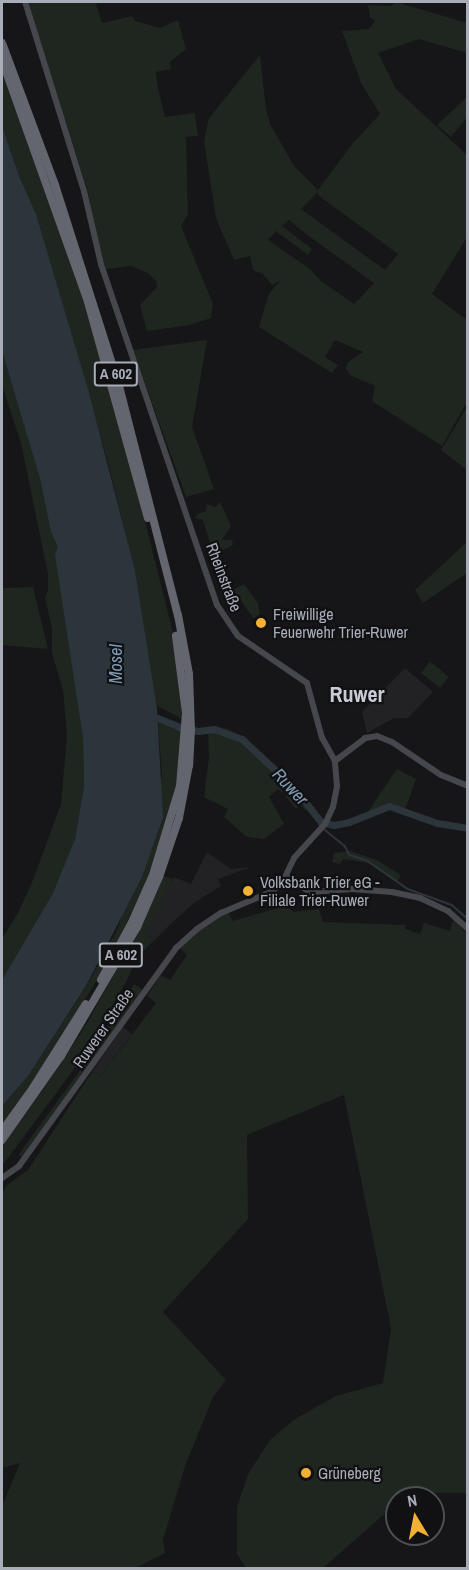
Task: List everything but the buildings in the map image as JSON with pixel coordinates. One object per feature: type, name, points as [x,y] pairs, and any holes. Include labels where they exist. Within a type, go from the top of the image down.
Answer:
[{"type":"highway","name":"A 602","points":[[2,43],[59,196],[118,381],[178,615],[189,674],[188,745],[179,818],[159,877],[137,927],[61,1056],[2,1140]]},
{"type":"highway","name":"A 602","points":[[2,60],[74,261],[114,391],[172,615],[189,715]]},
{"type":"highway","name":"A 602","points":[[2,1131],[63,1042],[133,920],[170,827],[188,745]]},
{"type":"main road","name":"Rheinstraße","points":[[25,2],[39,53],[84,191],[100,264],[220,612],[238,636],[307,683],[322,738],[336,760],[337,786],[333,807]]},
{"type":"main road","points":[[336,760],[365,738],[377,736],[392,742],[441,775],[468,786]]},
{"type":"main road","name":"Ruwerer Straße","points":[[2,1178],[19,1166],[176,948],[197,929],[221,913],[276,889],[286,876],[294,858],[319,833],[333,807]]},
{"type":"main road","points":[[286,876],[310,892],[352,889],[392,892],[420,898],[448,911],[468,929]]},
{"type":"shaded area","points":[[29,2],[105,2],[96,4],[102,23],[132,16],[135,21],[160,28],[178,20],[186,49],[170,62],[171,69],[156,72],[165,117],[195,113],[198,136],[186,137],[188,214],[181,226],[213,304],[211,318],[190,325],[147,331],[140,305],[157,287],[156,281],[148,273],[131,266],[106,269],[95,230],[87,188],[37,36]]},
{"type":"shaded area","points":[[396,2],[467,23],[467,53],[419,39],[378,53],[396,89],[467,155],[467,237],[432,294],[467,320],[467,402],[442,446],[372,401],[375,386],[350,375],[346,368],[348,362],[363,352],[335,340],[325,357],[338,365],[332,373],[259,327],[269,294],[280,281],[272,285],[263,274],[253,270],[250,256],[234,260],[216,218],[204,141],[209,118],[260,55],[266,110],[270,124],[294,166],[318,190],[353,143],[380,114],[361,83],[342,31],[369,29],[375,21],[370,17],[368,5],[391,6]],"holes":[[[318,192],[318,195],[398,254],[385,270],[301,209]],[[289,220],[374,283],[354,304],[321,281],[310,269],[268,240],[276,231],[308,255],[312,249],[282,226]]]},
{"type":"shaded area","points":[[2,67],[80,286],[117,409],[174,637],[181,686],[182,719],[156,705],[135,570],[106,455],[36,214],[19,176],[2,126]]},
{"type":"shaded area","points":[[467,97],[467,117],[451,137],[437,125]]},
{"type":"shaded area","points":[[207,340],[192,427],[214,489],[186,497],[133,350]]},
{"type":"shaded area","points":[[2,351],[40,479],[51,532],[59,547],[83,738],[84,786],[75,839],[53,893],[2,980],[2,939],[19,911],[33,880],[61,804],[67,736],[63,690],[52,653],[52,628],[45,598],[48,590],[48,574],[21,443],[2,385]]},
{"type":"shaded area","points":[[467,407],[467,470],[441,450]]},
{"type":"shaded area","points":[[220,502],[231,526],[222,540],[232,540],[233,545],[217,553],[216,542],[210,543],[203,520],[195,518],[206,511],[207,504],[215,507]]},
{"type":"shaded area","points":[[467,542],[467,573],[423,603],[415,590]]},
{"type":"shaded area","points":[[244,584],[258,603],[260,614],[254,619],[233,590]]},
{"type":"shaded area","points":[[33,587],[48,649],[2,645],[2,588]]},
{"type":"shaded area","points":[[430,661],[449,677],[440,688],[421,673]]},
{"type":"shaded area","points":[[405,668],[433,692],[408,718],[394,718],[367,733],[362,712]]},
{"type":"shaded area","points":[[158,723],[182,730],[177,786],[152,870],[106,965],[41,1071],[2,1126],[2,1106],[28,1076],[86,987],[118,928],[162,776]]},
{"type":"shaded area","points":[[219,727],[230,730],[252,744],[281,770],[311,806],[305,810],[301,805],[296,809],[285,796],[289,792],[287,789],[282,793],[278,789],[269,797],[284,824],[264,839],[247,837],[224,817],[228,809],[204,797],[209,757],[208,728]]},
{"type":"shaded area","points":[[397,769],[416,779],[404,812],[389,806],[367,813]]},
{"type":"shaded area","points":[[350,851],[377,860],[401,875],[397,882],[368,863],[344,859],[339,864],[332,862],[334,853]]},
{"type":"shaded area","points":[[207,852],[231,869],[251,867],[218,879],[221,886],[194,903],[151,942],[140,932],[174,877],[191,884]]},
{"type":"shaded area","points":[[163,876],[172,879],[145,935],[152,940],[170,925],[138,956],[126,982],[77,1065],[2,1166],[2,1147],[87,1023],[140,927]]},
{"type":"shaded area","points":[[285,906],[294,912],[319,909],[323,922],[406,925],[405,929],[420,934],[424,923],[450,931],[453,919],[468,935],[467,1493],[445,1493],[445,1486],[385,1486],[385,1514],[323,1568],[246,1568],[237,1554],[237,1507],[248,1474],[270,1440],[295,1419],[336,1396],[383,1383],[391,1328],[344,1095],[247,1135],[248,1219],[163,1312],[226,1380],[213,1397],[185,1466],[163,1540],[165,1553],[135,1568],[2,1568],[2,1506],[20,1463],[2,1468],[2,1193],[6,1186],[28,1170],[92,1072],[100,1077],[156,1003],[147,996],[161,975],[170,980],[187,955],[178,946],[227,910],[233,921]]},
{"type":"shaded area","points":[[134,984],[143,990],[22,1158],[19,1154],[86,1062]]},
{"type":"shaded area","points":[[123,1027],[132,1034],[100,1077],[92,1072]]},
{"type":"water","name":"Mosel","points":[[2,126],[19,176],[36,214],[89,393],[135,570],[157,709],[163,817],[142,877],[86,986],[28,1076],[2,1106],[2,980],[53,893],[75,839],[84,786],[83,738],[55,554],[58,547],[51,532],[40,479],[2,351]]},
{"type":"waterway","name":"Ruwer","points":[[150,715],[179,727],[198,731],[214,729],[242,739],[295,789],[321,822],[334,825],[349,822],[389,806],[437,823],[468,828]]},
{"type":"waterway","points":[[324,829],[345,846],[350,855],[368,861],[408,889],[452,905],[468,919]]},
{"type":"place","name":"Freiwillige Feuerwehr Trier-Ruwer","points":[[261,623]]},
{"type":"place","name":"Volksbank Trier eG - Filiale Trier-Ruwer","points":[[248,891]]},
{"type":"place","name":"Grüneberg","points":[[306,1473]]},
{"type":"district","name":"Ruwer","points":[[357,695]]}]
